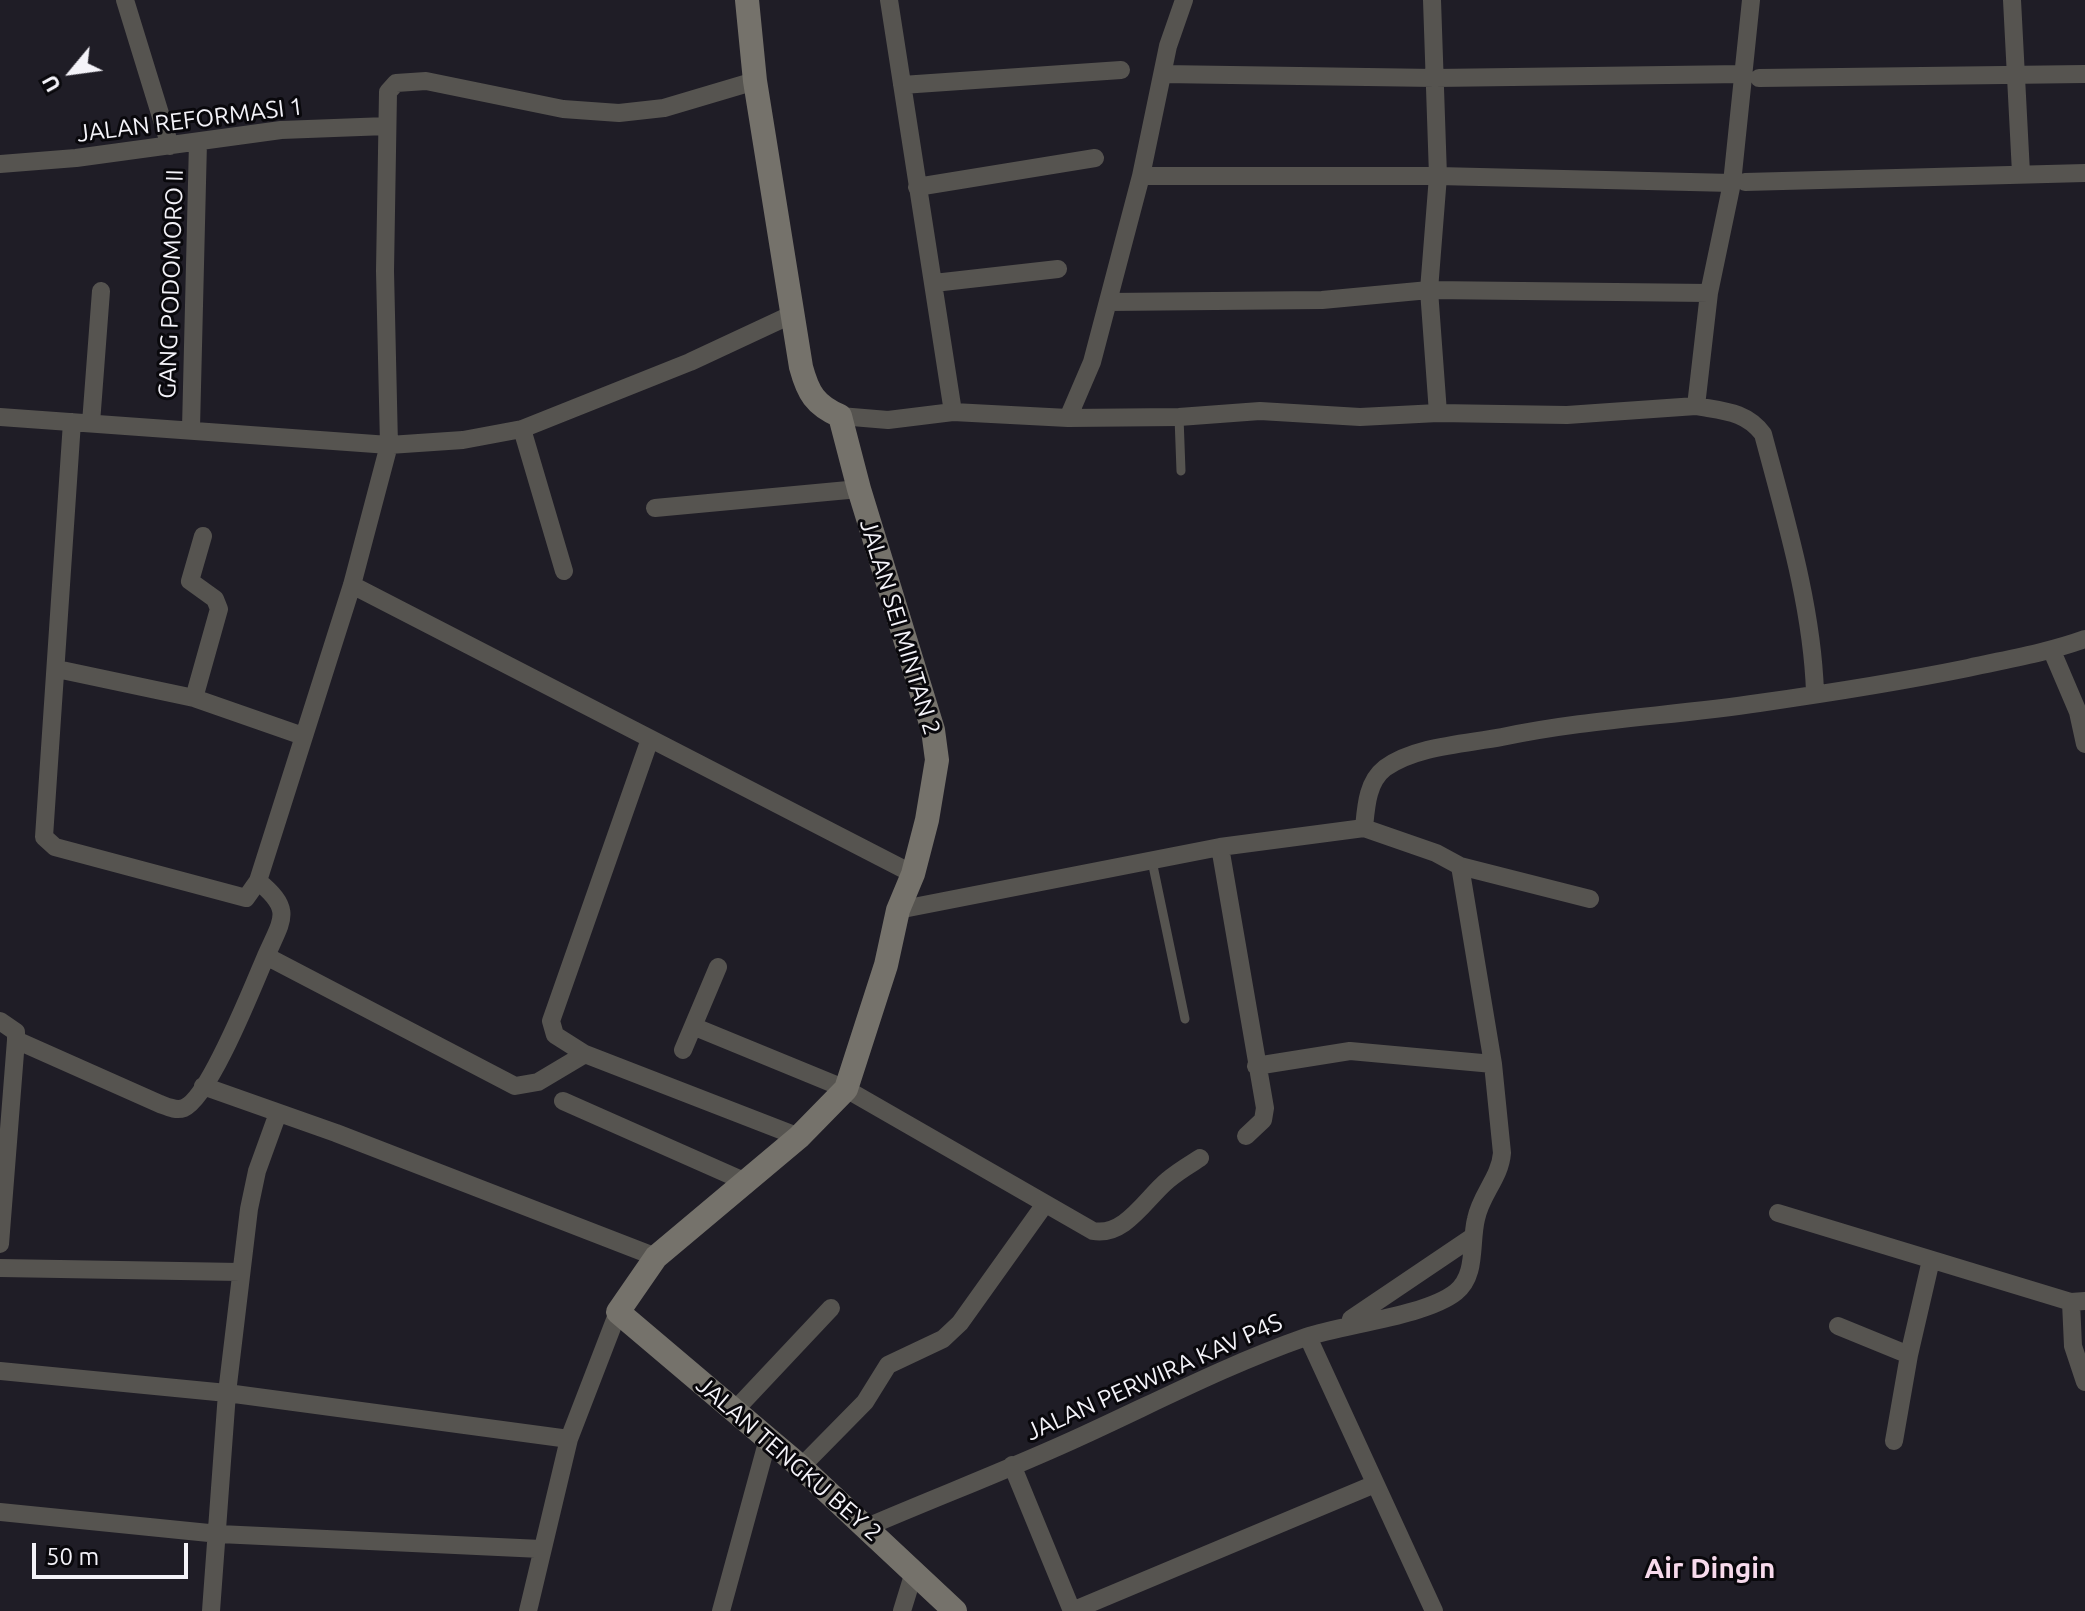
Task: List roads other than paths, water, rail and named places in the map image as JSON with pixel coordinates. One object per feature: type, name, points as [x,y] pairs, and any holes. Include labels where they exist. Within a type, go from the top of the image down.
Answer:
[{"type":"street","points":[[125,0],[170,146]]},
{"type":"street","points":[[747,0],[755,81],[795,313],[801,367],[808,390],[819,407],[840,416],[888,420],[953,412],[1068,418],[1179,417],[1260,411],[1360,417],[1438,413],[1567,415],[1696,406],[1743,415],[1753,420],[1763,434],[1789,534],[1814,657],[1815,692]]},
{"type":"street","points":[[889,0],[953,412]]},
{"type":"street","points":[[1068,418],[1092,362],[1184,0]]},
{"type":"street","points":[[1432,0],[1438,176],[1429,290],[1438,413]]},
{"type":"street","points":[[1696,406],[1709,293],[1739,182],[1751,76],[1751,0]]},
{"type":"street","points":[[2012,0],[2021,173]]},
{"type":"street","points":[[902,85],[1121,70]]},
{"type":"street","points":[[1163,74],[1435,78],[2085,74]]},
{"type":"street","points":[[101,291],[82,423],[42,826],[49,844],[240,898],[252,893],[258,881],[352,585],[389,445],[385,271],[388,92],[396,83],[426,81],[563,109],[619,113],[664,108],[755,81]]},
{"type":"street","name":"JALAN REFORMASI 1","points":[[0,164],[170,146],[281,130],[387,126]]},
{"type":"street","name":"GANG PODOMORO II","points":[[191,428],[198,142]]},
{"type":"street","points":[[917,187],[1095,158]]},
{"type":"street","points":[[1141,176],[1438,176],[1739,182],[2085,173]]},
{"type":"street","points":[[934,283],[1058,269]]},
{"type":"street","points":[[1108,302],[1322,300],[1429,290],[1709,293]]},
{"type":"street","points":[[0,417],[191,428],[389,445],[463,440],[522,429],[690,362],[795,313]]},
{"type":"street","name":"JALAN SEI MINTAN 2","points":[[618,1312],[656,1257],[799,1137],[846,1089],[886,965],[898,910],[913,874],[937,760],[933,730],[859,489],[840,416]]},
{"type":"street","points":[[522,429],[564,571]]},
{"type":"street","points":[[655,508],[859,489]]},
{"type":"street","points":[[194,698],[219,609],[215,599],[190,581],[203,536]]},
{"type":"street","points":[[352,585],[913,874]]},
{"type":"street","points":[[1364,828],[1366,802],[1375,778],[1386,767],[1413,755],[1533,730],[1626,716],[1759,703],[1923,677],[2052,651],[2085,639]]},
{"type":"street","points":[[2052,651],[2078,712],[2085,744]]},
{"type":"street","points":[[57,669],[194,698],[303,736]]},
{"type":"street","points":[[650,739],[551,1021],[555,1035],[585,1054],[799,1137]]},
{"type":"street","points":[[898,910],[1220,847],[1364,828],[1436,853],[1460,866],[1590,899]]},
{"type":"street","points":[[1220,847],[1265,1108],[1263,1120],[1246,1136]]},
{"type":"street","name":"JALAN PERWIRA KAV P4S","points":[[867,1527],[1084,1435],[1159,1397],[1308,1337],[1425,1307],[1453,1295],[1467,1281],[1471,1238],[1479,1205],[1500,1167],[1493,1064],[1460,866]]},
{"type":"street","points":[[16,1040],[174,1109],[186,1107],[203,1086],[230,1039],[282,919],[281,901],[258,881]]},
{"type":"street","points":[[266,956],[515,1086],[538,1082],[585,1054]]},
{"type":"street","points":[[683,1050],[718,967]]},
{"type":"street","points":[[0,1021],[16,1032],[0,1244]]},
{"type":"street","points":[[695,1027],[846,1089],[1093,1231],[1105,1233],[1118,1227],[1169,1178],[1200,1158]]},
{"type":"street","points":[[1256,1066],[1350,1051],[1493,1064]]},
{"type":"street","points":[[203,1086],[656,1257]]},
{"type":"street","points":[[563,1101],[746,1182]]},
{"type":"street","points":[[211,1611],[227,1393],[240,1272],[257,1171],[278,1113]]},
{"type":"street","points":[[801,1467],[865,1402],[888,1365],[943,1339],[960,1323],[1045,1204]]},
{"type":"street","points":[[1778,1213],[2078,1301],[2073,1346],[2085,1382]]},
{"type":"street","points":[[1336,1329],[1471,1238]]},
{"type":"street","points":[[1894,1441],[1909,1355],[1931,1260]]},
{"type":"street","points":[[0,1268],[240,1272]]},
{"type":"street","points":[[735,1410],[831,1308]]},
{"type":"street","points":[[528,1611],[569,1439],[618,1312]]},
{"type":"street","name":"JALAN TENGKU BEY 2","points":[[618,1312],[801,1467],[955,1611]]},
{"type":"street","points":[[1838,1326],[1909,1355]]},
{"type":"street","points":[[1308,1337],[1434,1611]]},
{"type":"street","points":[[0,1371],[227,1393],[569,1439]]},
{"type":"street","points":[[721,1611],[768,1439]]},
{"type":"street","points":[[1012,1465],[1072,1611],[1375,1484]]},
{"type":"street","points":[[0,1512],[219,1534],[541,1549]]},
{"type":"street","points":[[902,1611],[914,1572]]},
{"type":"lane","points":[[1179,417],[1181,471]]},
{"type":"lane","points":[[1152,861],[1185,1019]]},
{"type":"district","name":"Air Dingin","points":[[1710,1569]]}]
